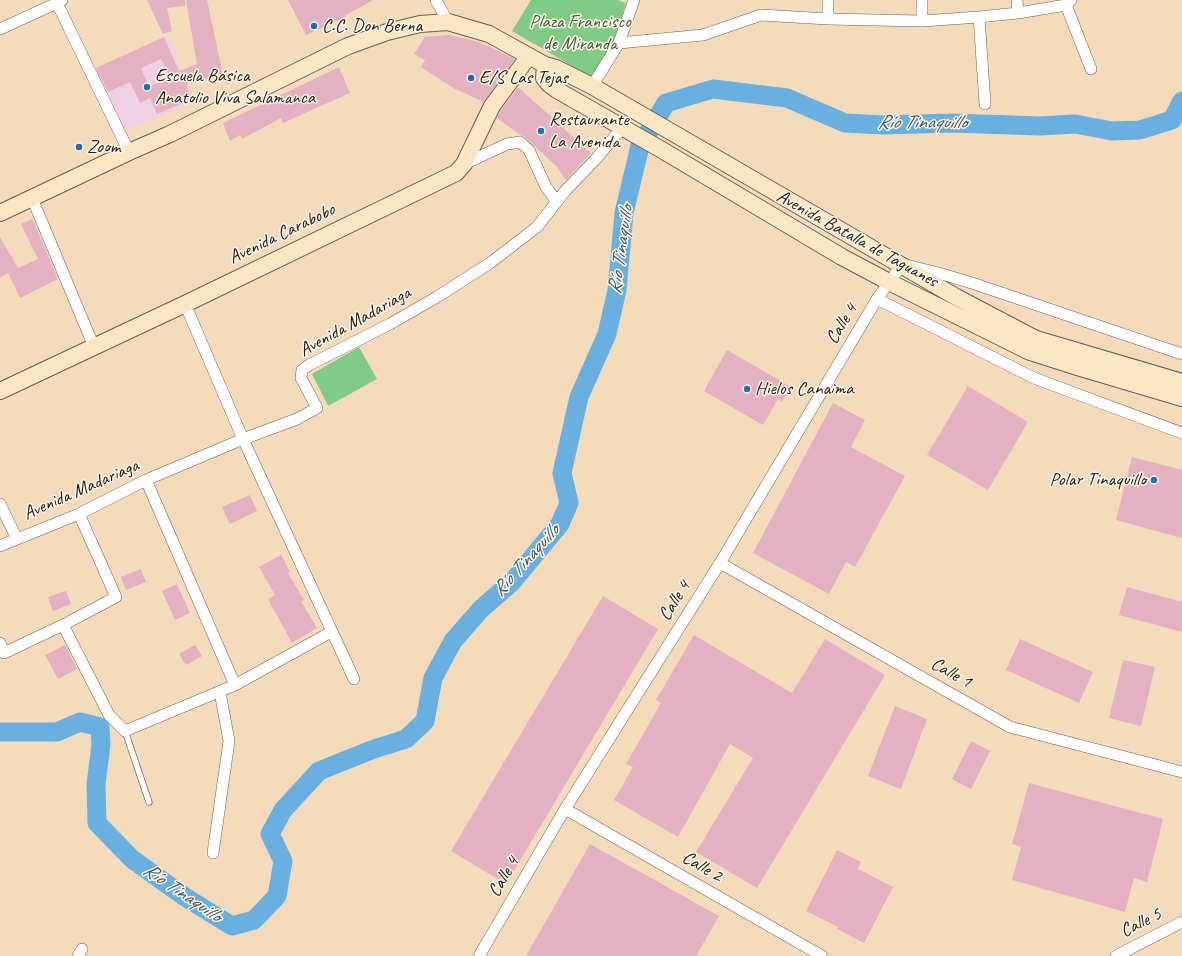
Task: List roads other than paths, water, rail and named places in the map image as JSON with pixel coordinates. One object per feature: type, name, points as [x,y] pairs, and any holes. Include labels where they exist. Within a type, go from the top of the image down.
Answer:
[{"type":"street","points":[[0,213],[170,134],[348,46],[393,30],[420,24],[448,22],[436,0]]},
{"type":"street","points":[[592,86],[619,43],[634,0]]},
{"type":"street","points":[[828,0],[828,19]]},
{"type":"street","points":[[922,0],[922,21]]},
{"type":"street","points":[[1017,0],[1018,13]]},
{"type":"street","points":[[0,29],[59,2],[129,152]]},
{"type":"street","points":[[619,43],[703,36],[761,15],[828,19],[922,21],[978,18],[1018,13],[1069,3],[1091,70]]},
{"type":"street","points":[[978,18],[985,104]]},
{"type":"street","name":"Avenida Batalla de Taguanes","points":[[448,22],[489,34],[545,65],[556,68],[592,86],[854,237],[901,266],[956,297],[1036,338],[1182,382]]},
{"type":"street","name":"Avenida Carabobo","points":[[0,391],[185,304],[456,173],[464,164],[492,106],[529,56]]},
{"type":"street","name":"Avenida Batalla de Taguanes","points":[[545,65],[544,78],[557,90],[662,150],[842,257],[889,282],[1030,352],[1182,398]]},
{"type":"street","name":"Avenida Madariaga","points":[[0,546],[79,514],[146,480],[243,439],[297,419],[317,408],[302,378],[302,370],[390,324],[437,297],[490,263],[537,227],[566,190],[626,130]]},
{"type":"street","points":[[464,164],[507,144],[520,142],[529,150],[546,187],[557,202]]},
{"type":"street","points":[[32,198],[94,347]]},
{"type":"street","points":[[901,266],[910,266],[975,284],[1182,354]]},
{"type":"street","name":"Calle 4","points":[[479,956],[565,809],[720,563],[877,299],[901,266]]},
{"type":"street","points":[[877,299],[1034,378],[1182,433]]},
{"type":"street","points":[[185,304],[243,439],[354,679]]},
{"type":"street","points":[[146,480],[235,685]]},
{"type":"street","points":[[0,504],[17,539]]},
{"type":"street","points":[[0,643],[4,653],[63,625],[116,597],[79,514]]},
{"type":"street","name":"Calle 1","points":[[720,563],[1010,726],[1182,772]]},
{"type":"street","points":[[63,625],[109,715],[125,731],[235,685],[332,632]]},
{"type":"street","points":[[213,853],[230,741],[220,692]]},
{"type":"street","name":"Calle 2","points":[[565,809],[822,956]]},
{"type":"street","name":"Calle 5","points":[[1116,956],[1182,922]]},
{"type":"lane","points":[[125,731],[149,802]]},
{"type":"waterway","name":"Río Tinaquillo","points":[[0,732],[57,732],[80,722],[100,727],[101,745],[96,784],[97,823],[132,859],[185,897],[232,926],[254,920],[277,896],[283,861],[270,834],[283,810],[319,771],[374,749],[406,739],[425,721],[433,678],[453,641],[481,609],[512,582],[560,524],[569,503],[562,473],[579,397],[607,334],[617,290],[624,213],[640,146],[666,103],[713,89],[787,98],[845,123],[883,125],[952,123],[1040,126],[1075,124],[1112,131],[1140,130],[1172,120],[1182,101]]},
{"type":"place","name":"C.C. Don Berna","points":[[314,26]]},
{"type":"place","name":"E/S Las Tejas","points":[[471,78]]},
{"type":"place","name":"Escuela Básica Anatolio Viva Salamanca","points":[[147,87]]},
{"type":"place","name":"Restaurante La Avenida","points":[[541,131]]},
{"type":"place","name":"Zoom","points":[[79,147]]},
{"type":"place","name":"Hielos Canaima","points":[[747,389]]},
{"type":"place","name":"Polar Tinaquillo","points":[[1154,480]]},
{"type":"park label","name":"Plaza Francisco de Miranda","points":[[580,33]]}]
